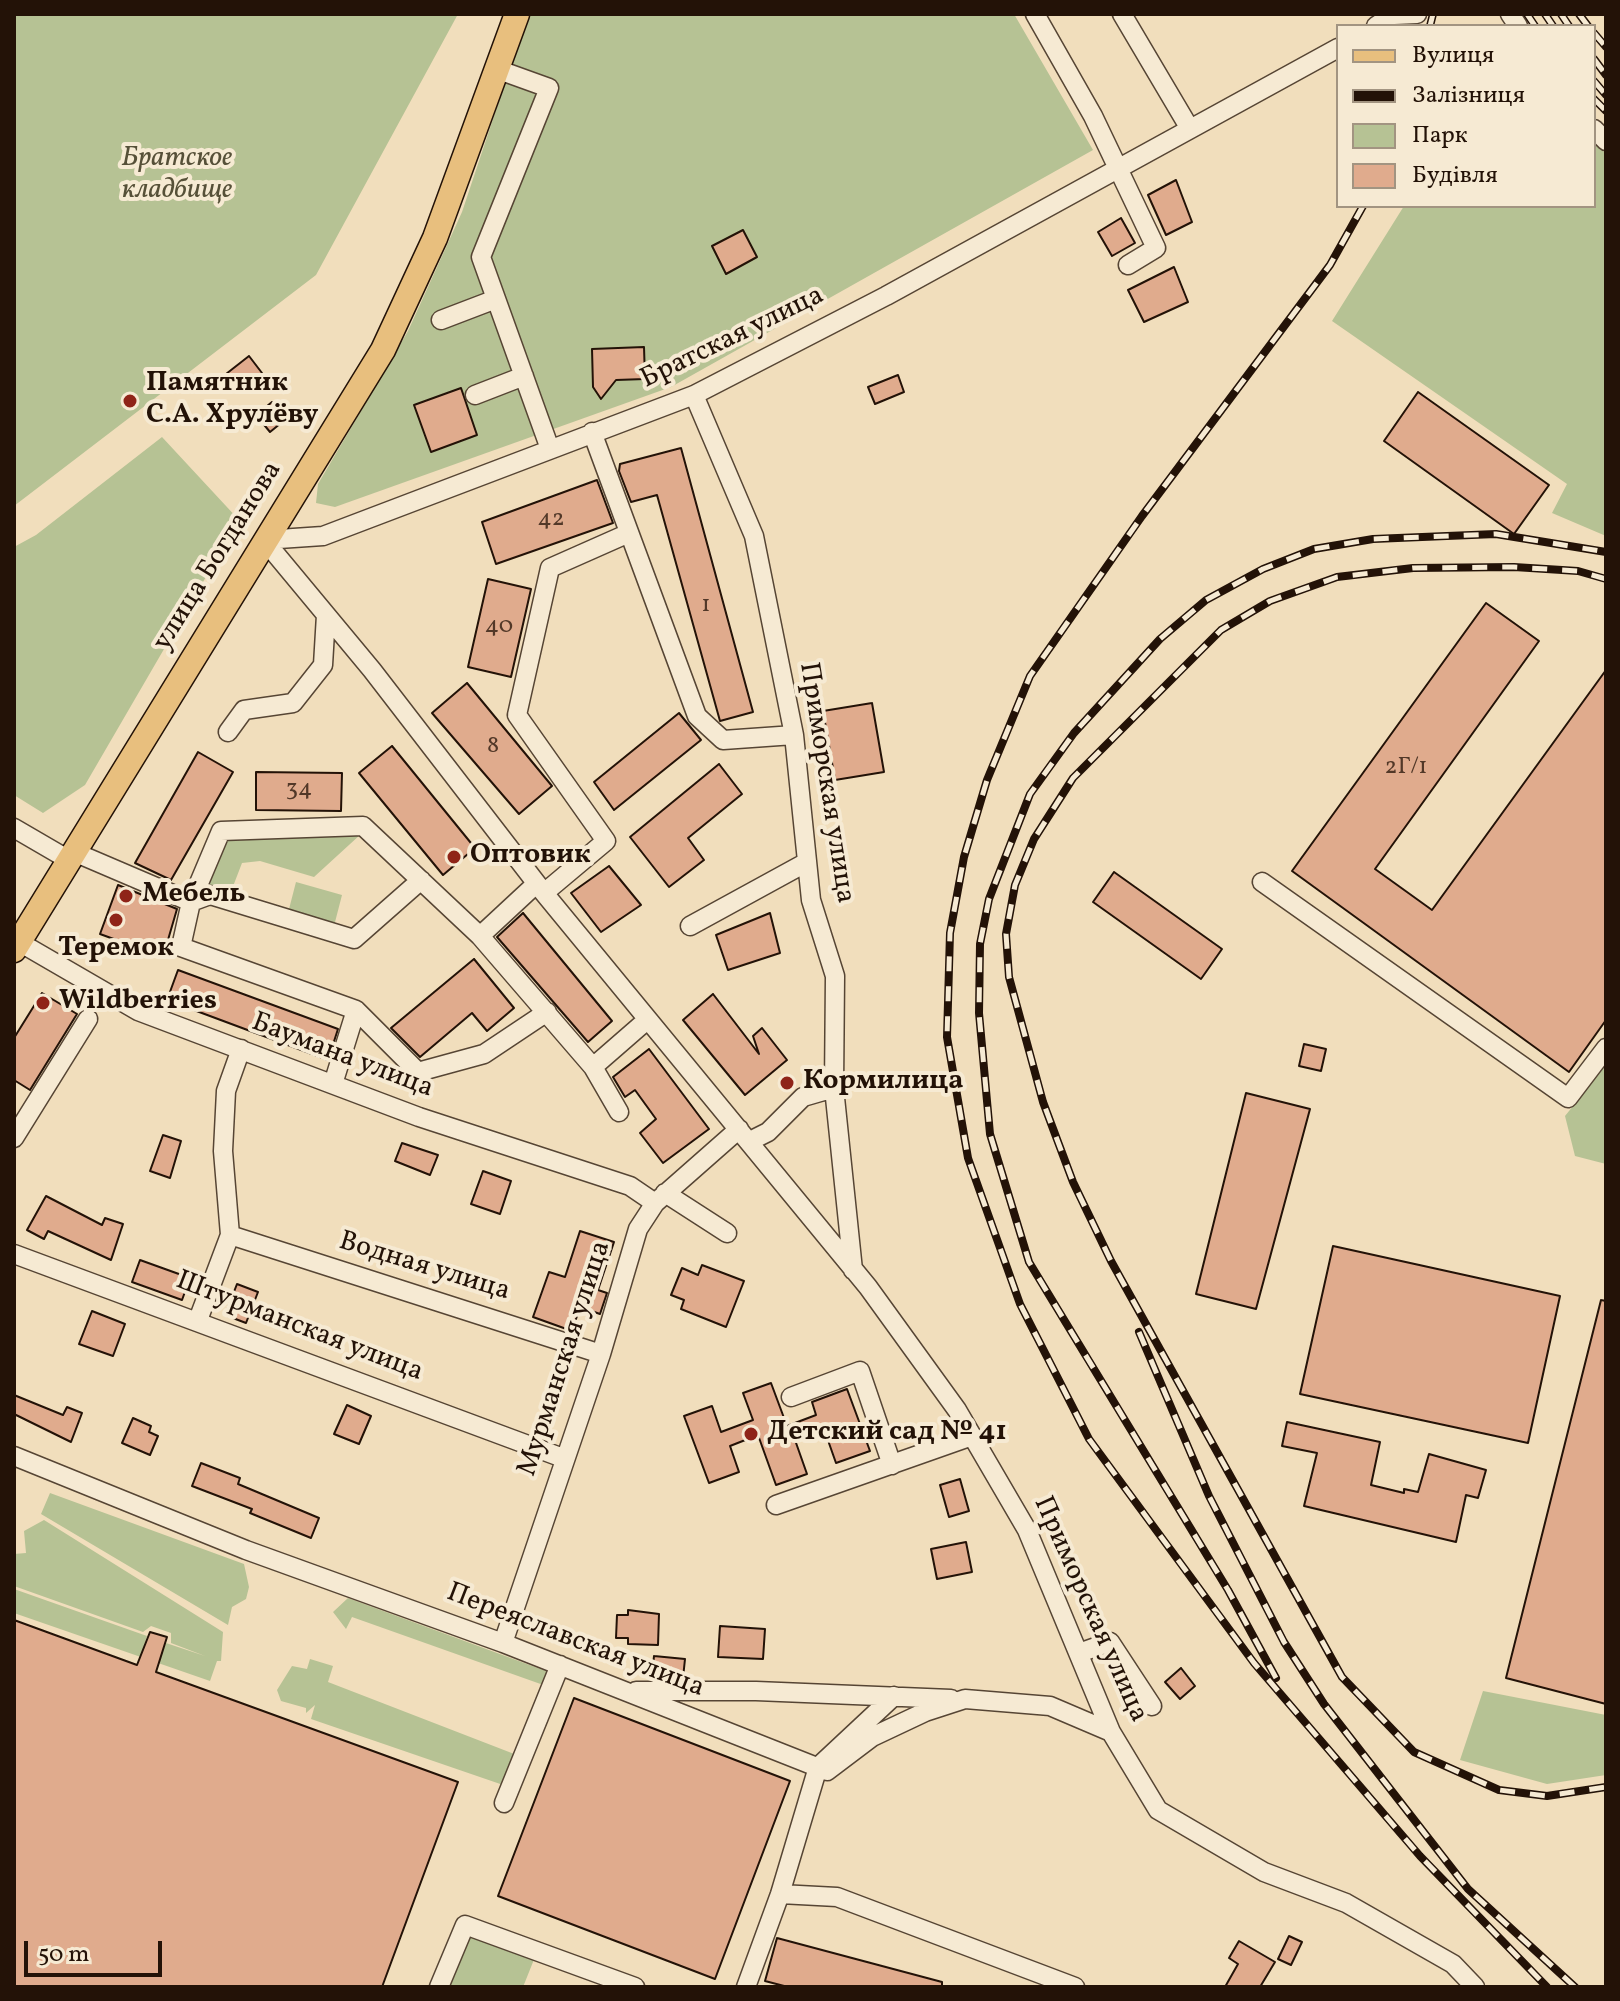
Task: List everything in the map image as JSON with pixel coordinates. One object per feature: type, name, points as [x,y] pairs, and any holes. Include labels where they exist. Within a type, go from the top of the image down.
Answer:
[{"type":"main road","name":"улица Богданова","points":[[17,946],[383,350],[435,238],[517,14]]},
{"type":"street","points":[[1035,14],[1093,116],[1156,248],[1128,265]]},
{"type":"street","points":[[1122,14],[1190,129]]},
{"type":"street","points":[[1394,14],[1417,14]]},
{"type":"street","name":"Братская улица","points":[[264,540],[323,536],[694,395],[886,296],[1115,167],[1336,49]]},
{"type":"street","points":[[499,70],[549,88],[481,257],[550,449]]},
{"type":"street","points":[[441,320],[496,299]]},
{"type":"street","points":[[475,395],[524,376]]},
{"type":"street","name":"Приморская улица","points":[[694,395],[754,536],[794,735],[811,900],[835,976],[834,1088],[853,1270]]},
{"type":"street","points":[[592,432],[697,716],[723,740],[794,735]]},
{"type":"street","points":[[480,936],[606,841],[517,715],[550,568],[629,533]]},
{"type":"street","name":"Приморская улица","points":[[264,540],[540,888],[853,1270],[972,1436],[1027,1530],[1111,1732],[1158,1810],[1264,1872],[1346,1903],[1453,1964],[1475,1987]]},
{"type":"street","points":[[228,732],[244,710],[293,703],[323,665],[326,615]]},
{"type":"street","points":[[547,1012],[484,1054],[418,1072],[356,1010],[181,947],[191,902],[221,831],[363,826],[480,936],[547,1012],[593,1067],[619,1112]]},
{"type":"street","points":[[14,828],[71,856],[191,902],[210,895],[354,939],[421,880]]},
{"type":"street","points":[[690,926],[807,862]]},
{"type":"street","points":[[1262,882],[1568,1098],[1606,1048]]},
{"type":"street","name":"Баумана улица","points":[[17,946],[138,1011],[419,1117],[630,1186],[727,1233]]},
{"type":"street","points":[[333,1084],[356,1010]]},
{"type":"street","points":[[14,1138],[88,1019]]},
{"type":"street","points":[[593,1067],[647,1020]]},
{"type":"street","points":[[198,1320],[230,1235],[223,1151],[226,1091],[241,1049]]},
{"type":"street","points":[[745,1135],[768,1132],[803,1097],[834,1088]]},
{"type":"street","name":"Мурманская улица","points":[[503,1643],[563,1458],[601,1354],[638,1229],[660,1198],[745,1135]]},
{"type":"street","name":"Водная улица","points":[[230,1235],[601,1354]]},
{"type":"street","name":"Штурманская улица","points":[[14,1254],[563,1458]]},
{"type":"street","points":[[791,1397],[860,1371],[892,1465]]},
{"type":"street","points":[[776,1505],[972,1436]]},
{"type":"street","name":"Переяславская улица","points":[[14,1456],[246,1550],[503,1643],[818,1767]]},
{"type":"street","points":[[1079,1653],[1110,1642],[1152,1706]]},
{"type":"street","points":[[504,1803],[560,1665]]},
{"type":"street","points":[[626,1691],[894,1696],[1050,1706],[1111,1732]]},
{"type":"street","points":[[746,1987],[780,1894],[818,1767],[894,1696]]},
{"type":"street","points":[[818,1767],[827,1771],[872,1737],[925,1712],[965,1699]]},
{"type":"street","points":[[780,1894],[837,1897],[1075,1987]]},
{"type":"street","points":[[439,1987],[465,1925],[635,1987]]},
{"type":"green space","name":"Братское кладбище","points":[[14,14],[458,14],[316,275],[14,506]]},
{"type":"green space","points":[[528,14],[1014,14],[1093,150],[671,387],[335,507],[316,503],[318,484],[408,331],[462,212]]},
{"type":"green space","points":[[1596,143],[1606,154],[1606,536],[1552,513],[1567,484],[1332,321],[1403,208],[1596,208]]},
{"type":"green space","points":[[162,437],[239,520],[85,785],[43,813],[14,795],[14,547],[36,535]]},
{"type":"green space","points":[[361,834],[314,877],[260,861],[242,863],[232,889],[198,894],[222,841]]},
{"type":"green space","points":[[296,882],[342,895],[334,926],[288,913]]},
{"type":"green space","points":[[1606,1065],[1606,1164],[1575,1156],[1565,1116]]},
{"type":"green space","points":[[50,1493],[244,1564],[249,1587],[246,1599],[232,1607],[228,1625],[41,1514]]},
{"type":"green space","points":[[44,1520],[223,1632],[221,1661],[217,1661],[210,1681],[14,1613],[14,1589],[147,1636],[143,1649],[161,1656],[166,1643],[205,1656],[171,1643],[171,1633],[151,1626],[143,1632],[14,1586],[14,1554],[26,1553],[24,1531]]},
{"type":"green space","points":[[348,1598],[554,1674],[549,1687],[352,1617],[346,1629],[333,1612]]},
{"type":"green space","points":[[310,1659],[333,1666],[328,1682],[522,1757],[509,1787],[311,1719],[315,1705],[306,1713],[306,1708],[281,1701],[277,1690],[292,1666],[307,1669]]},
{"type":"green space","points":[[1483,1691],[1606,1715],[1606,1775],[1547,1784],[1460,1760]]},
{"type":"green space","points":[[468,1936],[535,1957],[523,1987],[447,1987]]},
{"type":"building","points":[[1176,180],[1192,222],[1166,235],[1148,195]]},
{"type":"building","points":[[1121,218],[1135,243],[1112,256],[1098,232]]},
{"type":"building","points":[[743,230],[757,257],[726,274],[712,246]]},
{"type":"building","points":[[1174,267],[1188,302],[1144,322],[1128,290]]},
{"type":"building","points":[[644,347],[645,379],[616,380],[601,399],[593,387],[592,349]]},
{"type":"building","points":[[249,356],[262,373],[239,391],[226,374]]},
{"type":"building","points":[[898,375],[904,392],[875,404],[868,387]]},
{"type":"building","points":[[461,388],[477,435],[431,452],[414,405]]},
{"type":"building","points":[[1418,392],[1549,485],[1514,534],[1384,441]]},
{"type":"building","points":[[272,402],[286,419],[270,432],[256,415]]},
{"type":"building","points":[[681,448],[753,712],[720,721],[657,495],[631,502],[619,471],[620,464]]},
{"type":"building","points":[[597,480],[613,523],[496,564],[482,522]]},
{"type":"building","points":[[488,579],[531,589],[511,677],[468,667]]},
{"type":"building","points":[[1486,603],[1539,641],[1375,869],[1432,910],[1606,670],[1606,1020],[1569,1072],[1292,871]]},
{"type":"building","points":[[467,683],[552,786],[519,814],[432,713]]},
{"type":"building","points":[[872,703],[884,772],[835,780],[823,711]]},
{"type":"building","points":[[679,713],[701,740],[614,810],[594,782]]},
{"type":"building","points":[[392,746],[475,848],[443,875],[359,773]]},
{"type":"building","points":[[198,752],[233,772],[171,880],[135,863]]},
{"type":"building","points":[[719,764],[742,794],[688,838],[704,860],[669,887],[630,837]]},
{"type":"building","points":[[256,772],[342,773],[341,811],[256,810]]},
{"type":"building","points":[[609,866],[641,905],[601,932],[571,893]]},
{"type":"building","points":[[1114,872],[1222,949],[1201,979],[1093,902]]},
{"type":"building","points":[[118,885],[177,909],[163,957],[100,934]]},
{"type":"building","points":[[523,913],[612,1021],[588,1042],[497,937]]},
{"type":"building","points":[[770,913],[780,953],[728,970],[716,935]]},
{"type":"building","points":[[474,959],[514,1008],[487,1031],[472,1013],[420,1057],[391,1028]]},
{"type":"building","points":[[178,970],[338,1029],[328,1060],[167,1000]]},
{"type":"building","points":[[42,993],[77,1014],[30,1090],[14,1080],[14,1038]]},
{"type":"building","points":[[713,994],[759,1054],[753,1036],[762,1028],[787,1060],[745,1095],[683,1020]]},
{"type":"building","points":[[1304,1044],[1326,1049],[1321,1071],[1299,1066]]},
{"type":"building","points":[[649,1049],[709,1129],[663,1163],[640,1133],[656,1119],[635,1090],[625,1097],[613,1077]]},
{"type":"building","points":[[1246,1093],[1310,1109],[1256,1309],[1196,1294]]},
{"type":"building","points":[[163,1135],[181,1141],[170,1178],[150,1171]]},
{"type":"building","points":[[402,1143],[438,1155],[430,1175],[395,1161]]},
{"type":"building","points":[[483,1171],[511,1181],[500,1214],[471,1204]]},
{"type":"building","points":[[46,1196],[102,1225],[105,1218],[123,1224],[111,1260],[48,1231],[44,1239],[27,1230]]},
{"type":"building","points":[[580,1231],[614,1242],[598,1290],[607,1293],[600,1314],[580,1307],[572,1331],[533,1317],[549,1272],[565,1277]]},
{"type":"building","points":[[1333,1246],[1560,1296],[1528,1443],[1300,1394]]},
{"type":"building","points":[[140,1260],[190,1278],[182,1300],[132,1282]]},
{"type":"building","points":[[702,1265],[744,1281],[726,1327],[681,1309],[684,1300],[671,1295],[682,1268],[698,1275]]},
{"type":"building","points":[[237,1284],[258,1292],[246,1323],[225,1315]]},
{"type":"building","points":[[1601,1300],[1606,1301],[1606,1704],[1506,1678]]},
{"type":"building","points":[[92,1311],[125,1324],[113,1356],[79,1344]]},
{"type":"building","name":"Детский сад № 41","points":[[771,1383],[787,1426],[816,1415],[812,1402],[847,1389],[870,1451],[836,1463],[824,1429],[795,1440],[807,1474],[776,1485],[758,1435],[730,1446],[739,1472],[709,1483],[684,1416],[712,1406],[721,1432],[753,1420],[743,1393]]},
{"type":"building","points":[[14,1395],[63,1415],[67,1407],[82,1413],[71,1442],[14,1414]]},
{"type":"building","points":[[347,1405],[371,1416],[359,1444],[334,1434]]},
{"type":"building","points":[[133,1418],[151,1426],[149,1432],[158,1436],[150,1455],[122,1443]]},
{"type":"building","points":[[1287,1422],[1380,1442],[1371,1485],[1404,1493],[1404,1489],[1418,1492],[1429,1454],[1486,1470],[1478,1498],[1466,1495],[1456,1542],[1304,1506],[1317,1453],[1282,1446]]},
{"type":"building","points":[[201,1463],[240,1478],[238,1484],[319,1518],[311,1538],[250,1513],[252,1509],[192,1486]]},
{"type":"building","points":[[960,1479],[969,1511],[949,1517],[940,1485]]},
{"type":"building","points":[[966,1542],[972,1572],[937,1579],[931,1549]]},
{"type":"building","points":[[628,1610],[659,1614],[658,1645],[628,1644],[628,1638],[616,1638],[617,1615],[628,1615]]},
{"type":"building","points":[[14,1620],[137,1665],[150,1632],[167,1637],[156,1672],[458,1782],[382,1987],[14,1987]]},
{"type":"building","points":[[720,1626],[765,1629],[763,1659],[718,1657]]},
{"type":"building","points":[[654,1656],[685,1659],[683,1678],[652,1675]]},
{"type":"building","points":[[1181,1668],[1195,1686],[1180,1699],[1165,1682]]},
{"type":"building","points":[[574,1698],[790,1781],[715,1979],[498,1896]]},
{"type":"building","points":[[1289,1936],[1302,1942],[1291,1965],[1278,1959]]},
{"type":"building","points":[[777,1938],[942,1982],[942,1987],[788,1987],[765,1981]]},
{"type":"building","points":[[1239,1941],[1275,1962],[1260,1987],[1225,1987],[1238,1964],[1229,1958]]},
{"type":"railway","points":[[1430,24],[1433,14]]},
{"type":"railway","points":[[1527,14],[1534,24]]},
{"type":"railway","points":[[1545,14],[1552,24]]},
{"type":"railway","points":[[1561,14],[1568,24]]},
{"type":"railway","points":[[1579,14],[1586,24]]},
{"type":"railway","points":[[1596,35],[1606,47]]},
{"type":"railway","points":[[1596,62],[1606,75]]},
{"type":"railway","points":[[1596,83],[1606,95]]},
{"type":"railway","points":[[1596,101],[1606,111]]},
{"type":"railway","points":[[1362,208],[1330,265],[1142,516],[1030,676],[987,780],[964,857],[950,933],[947,1037],[968,1158],[1020,1304],[1089,1439],[1254,1663],[1420,1856],[1547,1987]]},
{"type":"railway","points":[[1276,1678],[1228,1590],[1029,1262],[990,1134],[979,1013],[980,944],[989,899],[1030,794],[1074,733],[1160,639],[1206,600],[1263,569],[1314,549],[1373,539],[1496,534],[1606,552]]},
{"type":"railway","points":[[1606,579],[1578,571],[1514,567],[1413,568],[1337,577],[1270,601],[1221,630],[1073,778],[1034,839],[1015,885],[1006,934],[1009,977],[1043,1102],[1073,1182],[1111,1261],[1342,1677],[1414,1752],[1499,1790],[1547,1796],[1606,1787]]},
{"type":"railway","points":[[1139,1332],[1209,1496],[1284,1642],[1324,1704],[1468,1889],[1575,1987]]},
{"type":"place","name":"Памятник С.А. Хрулёву","points":[[130,401]]},
{"type":"place","name":"Оптовик","points":[[454,857]]},
{"type":"place","name":"Мебель","points":[[126,896]]},
{"type":"place","name":"Теремок","points":[[116,920]]},
{"type":"place","name":"Wildberries","points":[[43,1003]]},
{"type":"place","name":"Кормилица","points":[[787,1083]]},
{"type":"place","name":"Детский сад № 41","points":[[751,1434]]}]
